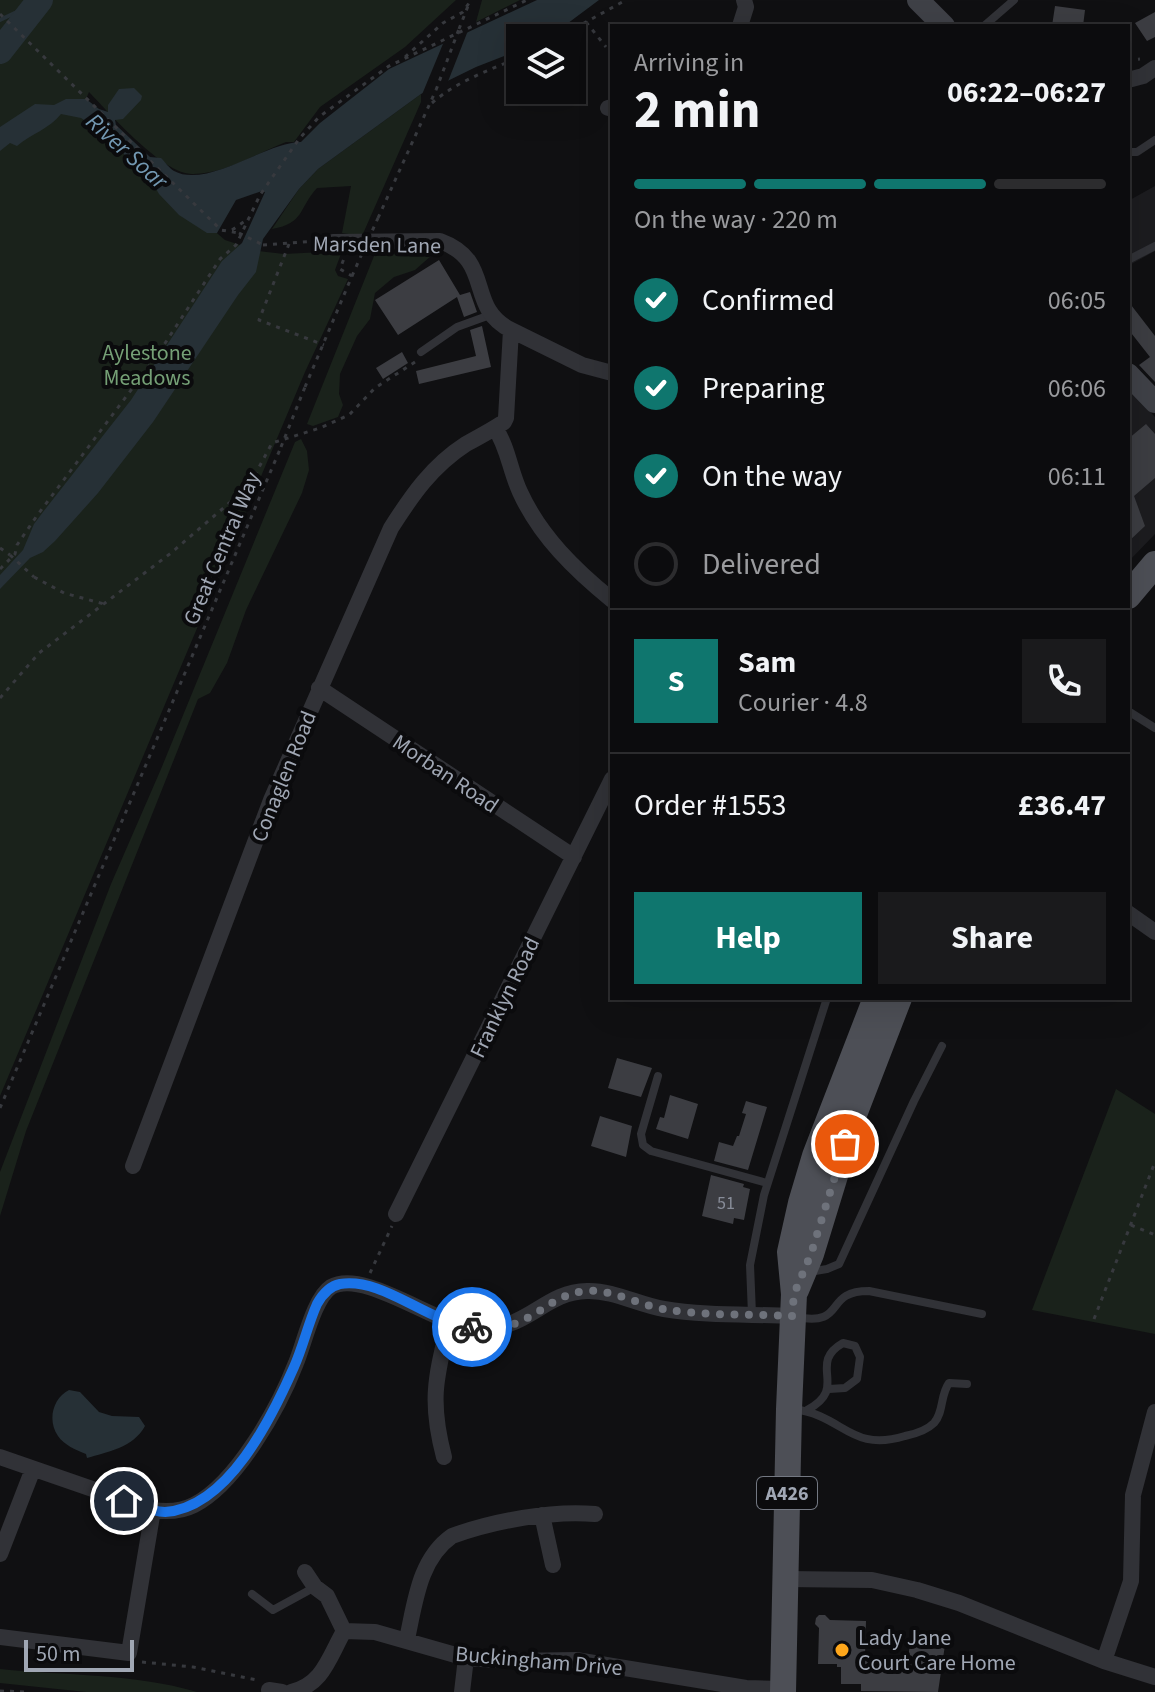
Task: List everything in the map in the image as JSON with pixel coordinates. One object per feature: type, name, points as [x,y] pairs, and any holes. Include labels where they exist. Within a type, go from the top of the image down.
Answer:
[{"type":"main road","points":[[1130,594],[1155,564]]},
{"type":"main road","name":"A426","points":[[783,1691],[786,1579],[797,1410],[798,1278],[815,1156],[875,1000]]},
{"type":"main road","name":"A426","points":[[798,1278],[853,1117],[898,1000]]},
{"type":"street","points":[[741,24],[746,7],[744,0]]},
{"type":"street","points":[[918,0],[942,24]]},
{"type":"street","name":"Marsden Lane","points":[[333,242],[440,241],[455,247],[470,259],[490,315]]},
{"type":"street","points":[[490,315],[498,324],[582,365],[610,372]]},
{"type":"street","points":[[511,330],[506,418],[495,428],[519,490],[538,524],[577,572],[610,598]]},
{"type":"street","points":[[1130,376],[1155,402]]},
{"type":"street","name":"Conaglen Road","points":[[133,1166],[271,800],[385,540],[414,490],[447,458],[495,428]]},
{"type":"street","name":"Morban Road","points":[[319,688],[574,857]]},
{"type":"street","name":"Franklyn Road","points":[[396,1214],[610,783]]},
{"type":"street","points":[[1130,914],[1155,932]]},
{"type":"street","points":[[0,1457],[153,1510],[164,1512],[194,1505],[218,1487],[255,1445],[294,1368],[318,1304],[325,1293],[340,1284],[365,1284],[466,1327],[500,1327],[527,1318],[557,1299],[590,1290],[666,1310],[752,1314],[798,1278]]},
{"type":"street","points":[[444,1457],[433,1398],[449,1322]]},
{"type":"street","points":[[1104,1661],[1131,1581],[1133,1495],[1155,1412]]},
{"type":"street","points":[[0,1554],[33,1469]]},
{"type":"street","points":[[0,1637],[129,1653],[153,1510]]},
{"type":"street","points":[[407,1639],[421,1581],[427,1564],[440,1544],[466,1531],[542,1515],[569,1512],[595,1514]]},
{"type":"street","points":[[542,1515],[553,1565]]},
{"type":"street","points":[[291,1692],[304,1689],[319,1679],[344,1631],[327,1596],[315,1587],[305,1572]]},
{"type":"street","points":[[786,1579],[872,1580],[917,1590],[959,1603],[1104,1661],[1155,1677]]},
{"type":"street","name":"Buckingham Drive","points":[[344,1631],[375,1632],[407,1639],[466,1658],[576,1660],[746,1688],[783,1691]]},
{"type":"street","points":[[462,1692],[466,1658]]},
{"type":"lane","points":[[986,24],[1014,0]]},
{"type":"lane","points":[[1130,152],[1137,152],[1155,140]]},
{"type":"lane","points":[[1130,259],[1155,246]]},
{"type":"lane","points":[[421,352],[457,327],[490,315]]},
{"type":"lane","points":[[1130,712],[1155,728]]},
{"type":"lane","points":[[752,1314],[750,1265],[767,1183],[826,1000]]},
{"type":"lane","points":[[942,1046],[839,1264],[798,1278],[813,1320],[831,1314],[841,1297],[857,1291],[982,1314]]},
{"type":"lane","points":[[658,1076],[641,1134],[643,1145],[651,1151],[767,1183]]},
{"type":"lane","points":[[797,1410],[826,1397],[829,1389],[825,1371],[832,1351],[843,1343],[855,1346],[860,1357],[857,1379],[845,1388],[829,1389]]},
{"type":"lane","points":[[797,1410],[823,1415],[866,1441],[896,1439],[928,1428],[936,1421],[949,1383],[967,1384]]},
{"type":"lane","points":[[252,1594],[273,1610],[315,1587]]},
{"type":"path","name":"Great Central Way","points":[[0,1108],[352,276],[436,90],[471,0]]},
{"type":"path","points":[[402,60],[443,23],[463,12],[471,0]]},
{"type":"path","points":[[0,569],[15,554],[17,545],[36,517],[158,354],[220,259],[236,245],[260,195],[299,139],[331,107],[389,66],[527,0]]},
{"type":"path","points":[[582,24],[626,0]]},
{"type":"path","points":[[0,14],[221,230],[228,232],[249,218]]},
{"type":"path","points":[[586,22],[606,47]]},
{"type":"path","points":[[429,106],[442,94],[506,63]]},
{"type":"path","name":"Marsden Lane","points":[[228,232],[239,233],[263,245],[333,242]]},
{"type":"path","points":[[350,242],[340,269],[352,276]]},
{"type":"path","points":[[289,244],[259,320],[324,345]]},
{"type":"path","points":[[0,698],[39,653],[171,553],[249,486],[272,443],[349,415],[375,388],[413,366],[421,352]]},
{"type":"path","points":[[0,548],[34,577],[64,593],[104,604]]},
{"type":"path","points":[[1094,1319],[1155,1162]]},
{"type":"path","points":[[365,1284],[396,1214]]},
{"type":"path","points":[[1131,1225],[1155,1235]]},
{"type":"path","points":[[0,1691],[27,1692]]},
{"type":"shaded area","points":[[1155,186],[1155,251],[1130,265],[1130,200]]},
{"type":"shaded area","points":[[1130,390],[1155,417],[1155,534],[1130,560]]},
{"type":"green space","name":"Aylestone Meadows","points":[[0,0],[456,0],[405,47],[320,107],[294,142],[286,142],[217,171],[181,172],[138,142],[89,92],[83,99],[84,119],[225,240],[258,251],[284,254],[342,251],[335,270],[338,276],[348,279],[305,372],[0,1096]]},
{"type":"green space","points":[[482,0],[520,0],[476,22]]},
{"type":"green space","points":[[421,94],[421,102],[362,236],[342,233],[351,186],[317,188],[296,219],[272,229],[299,189],[318,169]]},
{"type":"green space","points":[[440,248],[415,270],[394,277],[375,293],[370,319],[357,336],[340,374],[339,394],[343,405],[338,417],[313,426],[307,424],[374,256]]},
{"type":"green space","points":[[301,439],[307,451],[309,470],[302,493],[246,610],[227,663],[210,693],[198,699],[26,1131],[0,1216],[0,1172],[111,884],[295,442]]},
{"type":"green space","points":[[1116,1089],[1155,1114],[1155,1334],[1032,1310]]},
{"type":"green space","points":[[0,1669],[124,1678],[197,1692],[86,1692],[0,1683]]},
{"type":"water","name":"River Soar","points":[[537,0],[599,0],[567,24],[506,24],[506,55],[421,94],[318,169],[299,189],[263,239],[256,272],[153,422],[98,493],[55,541],[30,558],[0,589],[0,575],[23,550],[34,524],[131,400],[222,261],[242,243],[265,192],[236,200],[217,233],[207,233],[179,215],[159,194],[147,173],[81,118],[61,114],[17,146],[10,143],[0,151],[0,127],[35,104],[54,105],[66,99],[86,99],[108,112],[108,105],[119,89],[134,88],[142,96],[141,100],[123,119],[115,120],[116,125],[150,157],[161,158],[174,171],[187,175],[203,174],[271,149],[301,142],[320,123],[389,69]]},
{"type":"water","points":[[69,1390],[80,1392],[99,1412],[139,1417],[145,1426],[127,1444],[87,1458],[86,1454],[61,1439],[53,1423],[53,1410],[59,1398]]},
{"type":"pier","points":[[469,28],[447,84],[421,97],[445,39]]},
{"type":"building","points":[[1055,6],[1085,10],[1083,24],[1052,24]]},
{"type":"building","points":[[1155,12],[1155,37],[1147,41],[1135,23]]},
{"type":"building","points":[[439,260],[460,295],[470,292],[477,312],[464,317],[457,297],[398,335],[375,300]]},
{"type":"building","points":[[1130,304],[1155,336],[1155,382],[1139,365],[1150,357],[1130,332]]},
{"type":"building","points":[[482,326],[491,367],[419,384],[416,371],[476,356],[470,330]]},
{"type":"building","points":[[402,352],[408,363],[383,379],[376,368]]},
{"type":"building","points":[[1146,424],[1155,434],[1155,478],[1134,496],[1145,526],[1130,540],[1130,437]]},
{"type":"building","points":[[617,1058],[652,1068],[641,1097],[608,1088]]},
{"type":"building","points":[[670,1095],[698,1104],[688,1139],[656,1129],[660,1117],[664,1118]]},
{"type":"building","points":[[746,1101],[767,1107],[748,1170],[714,1161],[719,1142],[733,1146],[739,1136],[746,1114],[742,1113]]},
{"type":"building","points":[[600,1116],[632,1126],[626,1157],[591,1146]]},
{"type":"building","points":[[711,1175],[744,1184],[743,1187],[750,1189],[744,1220],[734,1218],[733,1224],[702,1216]]},
{"type":"building","name":"Lady Jane Court Care Home","points":[[819,1615],[825,1615],[830,1620],[866,1621],[865,1656],[908,1657],[911,1639],[945,1645],[938,1692],[861,1691],[861,1684],[841,1684],[841,1667],[837,1664],[818,1664],[819,1628],[815,1624]]},
{"type":"waterway","points":[[0,51],[40,0]]},
{"type":"waterway","points":[[0,20],[38,2]]},
{"type":"way so far","points":[[472,1327],[515,1324],[557,1299],[590,1290],[666,1310],[792,1316],[794,1294],[811,1254],[845,1144]]},
{"type":"place","name":"Lady Jane Court Care Home","points":[[842,1650]]},
{"type":"route","points":[[124,1501],[164,1512],[194,1505],[218,1487],[255,1445],[294,1368],[318,1304],[332,1287],[365,1284],[449,1322],[472,1327]]}]
